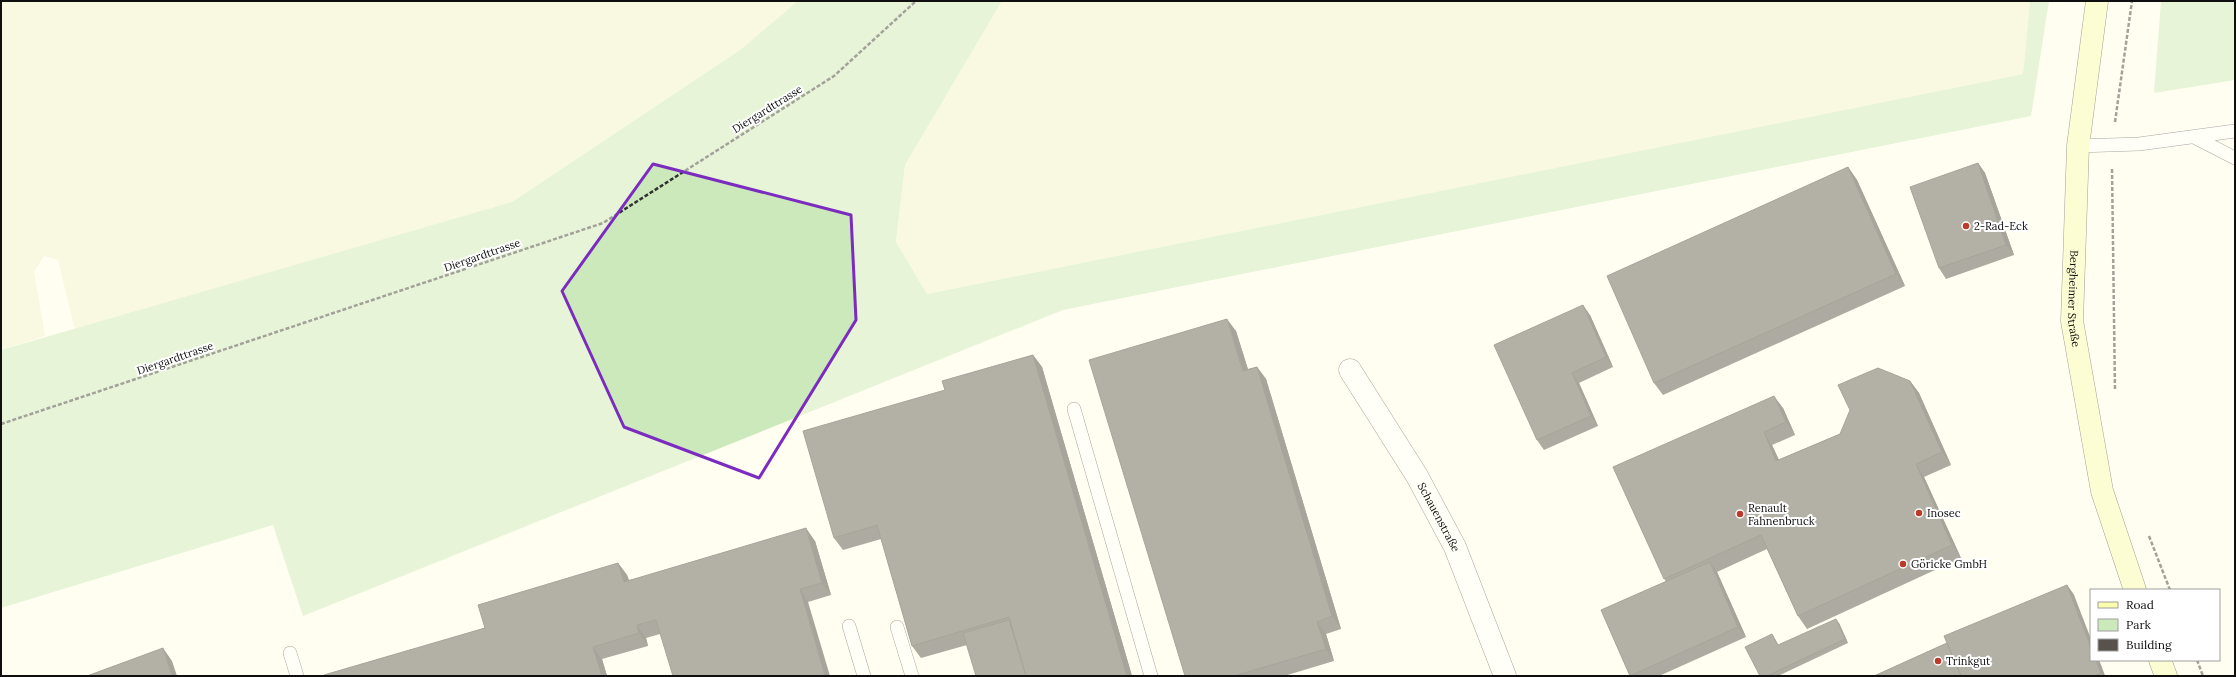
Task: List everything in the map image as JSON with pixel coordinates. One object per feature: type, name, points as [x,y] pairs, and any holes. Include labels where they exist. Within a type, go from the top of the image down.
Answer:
[{"type":"street","name":"Bergheimer Straße","points":[[2097,1],[2078,146],[2072,322],[2102,491],[2135,589]]},
{"type":"street","name":"Schauenstraße","points":[[1350,370],[1417,476],[1455,547],[1505,676]]},
{"type":"street","points":[[2160,661],[2166,676]]},
{"type":"lane","points":[[2078,146],[2139,144],[2235,131]]},
{"type":"lane","points":[[2194,137],[2235,158]]},
{"type":"lane","points":[[1074,409],[1151,676]]},
{"type":"lane","points":[[849,626],[864,676]]},
{"type":"lane","points":[[897,627],[912,676]]},
{"type":"lane","points":[[290,653],[297,676]]},
{"type":"path","name":"Diergardttrasse","points":[[1,424],[603,222],[834,76],[916,1]]},
{"type":"path","points":[[2115,395],[2112,145],[2132,1]]},
{"type":"path","points":[[2147,532],[2170,589]]},
{"type":"path","points":[[2197,661],[2203,676]]},
{"type":"highlighted area","points":[[653,164],[851,215],[856,320],[759,478],[624,427],[562,291]]},
{"type":"green space","points":[[1,1],[798,1],[740,50],[512,202],[75,330],[58,260],[44,256],[34,272],[45,336],[1,350]]},
{"type":"green space","points":[[798,1],[1002,1],[905,165],[896,242],[927,294],[2023,74],[2030,1],[2049,1],[2031,116],[1063,310],[303,616],[273,525],[1,608],[1,350],[512,202],[740,50]]},
{"type":"green space","points":[[1002,1],[2030,1],[2023,74],[927,294],[896,242],[905,165]]},
{"type":"green space","points":[[2161,1],[2235,1],[2235,80],[2154,93]]},
{"type":"building","name":"2-Rad-Eck","points":[[1978,163],[2006,245],[1939,268],[1910,187]]},
{"type":"building","points":[[1848,167],[1896,274],[1654,383],[1607,276]]},
{"type":"building","points":[[1583,305],[1606,357],[1572,373],[1591,416],[1537,440],[1494,345]]},
{"type":"building","points":[[1227,319],[1243,371],[1257,367],[1332,616],[1317,622],[1326,649],[1234,676],[1185,676],[1089,360]]},
{"type":"building","points":[[1033,355],[1127,676],[1026,676],[1009,617],[912,646],[877,525],[834,538],[803,431],[945,390],[942,381]]},
{"type":"building","name":"Renault Fahnenbruck","points":[[1878,368],[1910,381],[1942,452],[1916,464],[1952,545],[1798,616],[1761,535],[1664,579],[1613,467],[1774,396],[1786,422],[1764,432],[1776,461],[1840,434],[1850,410],[1838,385]]},
{"type":"building","points":[[806,528],[822,583],[800,589],[825,676],[673,676],[656,620],[637,625],[639,633],[593,647],[602,676],[324,675],[485,628],[478,605],[618,563],[624,582]]},
{"type":"building","points":[[1710,562],[1738,627],[1630,676],[1601,610]]},
{"type":"building","points":[[2067,585],[2090,645],[2090,661],[2096,661],[2101,673],[2094,676],[1961,676],[1944,636]]},
{"type":"building","points":[[1836,619],[1845,639],[1767,676],[1760,676],[1745,647],[1772,634],[1778,645]]},
{"type":"building","points":[[1009,620],[1026,676],[976,676],[963,633]]},
{"type":"building","name":"Trinkgut","points":[[1947,643],[1961,676],[1874,676]]},
{"type":"building","points":[[163,648],[172,676],[87,676]]},
{"type":"place","name":"2-Rad-Eck","points":[[1966,226]]},
{"type":"place","name":"Inosec","points":[[1919,513]]},
{"type":"place","name":"Renault Fahnenbruck","points":[[1740,514]]},
{"type":"place","name":"Göricke GmbH","points":[[1903,564]]},
{"type":"place","name":"Trinkgut","points":[[1938,661]]}]
